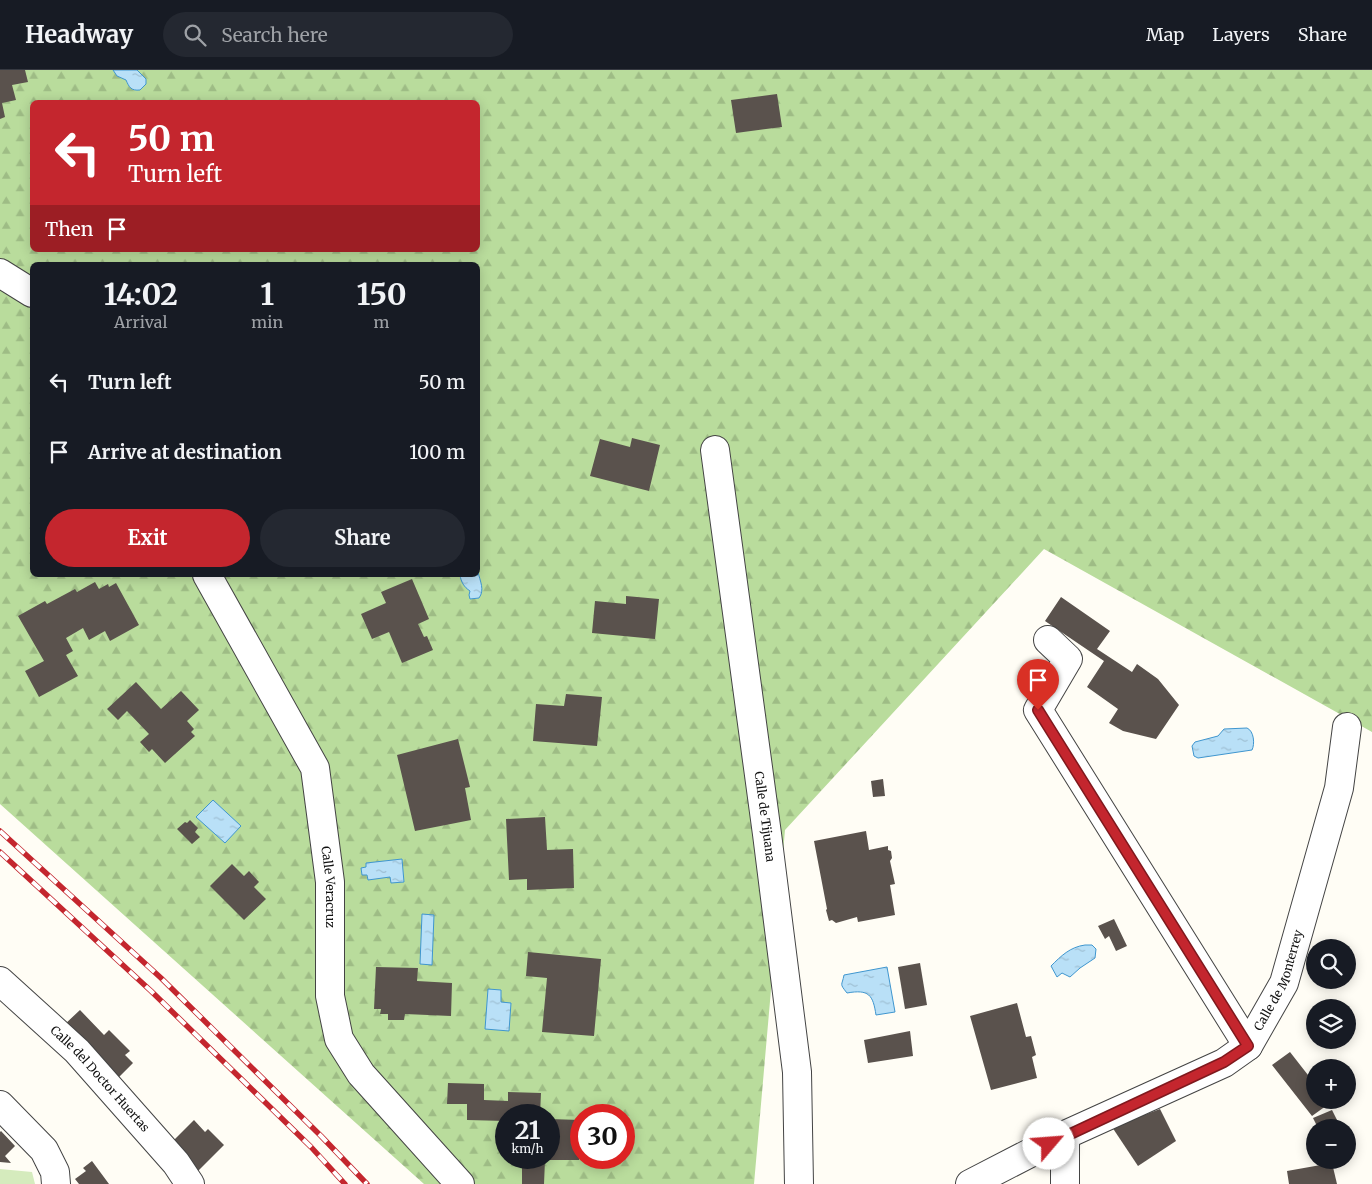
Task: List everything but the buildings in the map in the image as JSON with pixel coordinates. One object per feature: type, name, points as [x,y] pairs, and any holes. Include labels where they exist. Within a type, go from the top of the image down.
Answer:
[{"type":"street","points":[[0,273],[30,292]]},
{"type":"street","name":"Calle de Tijuana","points":[[715,450],[766,824],[797,1072],[799,1184]]},
{"type":"street","name":"Calle Veracruz","points":[[208,577],[316,768],[330,882],[330,996],[339,1040],[360,1074],[460,1184]]},
{"type":"street","points":[[1048,640],[1068,659],[1038,710],[1248,1046]]},
{"type":"street","name":"Calle de Monterrey","points":[[970,1184],[1065,1135],[1224,1062],[1248,1046],[1284,983],[1339,788],[1347,727]]},
{"type":"street","name":"Calle del Doctor Huertas","points":[[0,981],[77,1052],[176,1163],[190,1184]]},
{"type":"street","points":[[0,1105],[44,1150],[55,1172],[56,1184]]},
{"type":"street","points":[[1065,1135],[1065,1184]]},
{"type":"green space","points":[[0,70],[1372,70],[1372,732],[1044,549],[785,830],[754,1184],[424,1184],[0,804]]},
{"type":"green space","points":[[0,1169],[32,1172],[35,1184],[0,1184]]},
{"type":"water","points":[[113,70],[137,70],[146,79],[146,84],[140,90],[132,89],[126,80],[117,76]]},
{"type":"water","points":[[460,577],[480,577],[482,592],[479,598],[470,599],[470,591]]},
{"type":"water","points":[[1247,728],[1253,738],[1252,750],[1198,758],[1194,756],[1192,746],[1195,742],[1218,736],[1224,729]]},
{"type":"water","points":[[213,800],[241,826],[225,843],[196,817]]},
{"type":"water","points":[[402,859],[404,882],[391,883],[390,877],[368,880],[367,875],[362,875],[361,868],[366,867],[366,863]]},
{"type":"water","points":[[422,914],[434,915],[432,965],[420,964]]},
{"type":"water","points":[[1085,945],[1092,945],[1096,949],[1095,958],[1070,977],[1062,973],[1057,977],[1051,966],[1070,950]]},
{"type":"water","points":[[887,967],[895,1012],[876,1015],[869,995],[860,992],[847,993],[842,983],[844,975]]},
{"type":"water","points":[[488,989],[501,990],[501,1002],[511,1003],[509,1031],[485,1029]]},
{"type":"railway","points":[[0,831],[161,978],[367,1184]]},
{"type":"railway","points":[[0,852],[151,991],[311,1147],[345,1184]]},
{"type":"route","points":[[1038,710],[1248,1046],[1224,1062],[1049,1144]]}]
